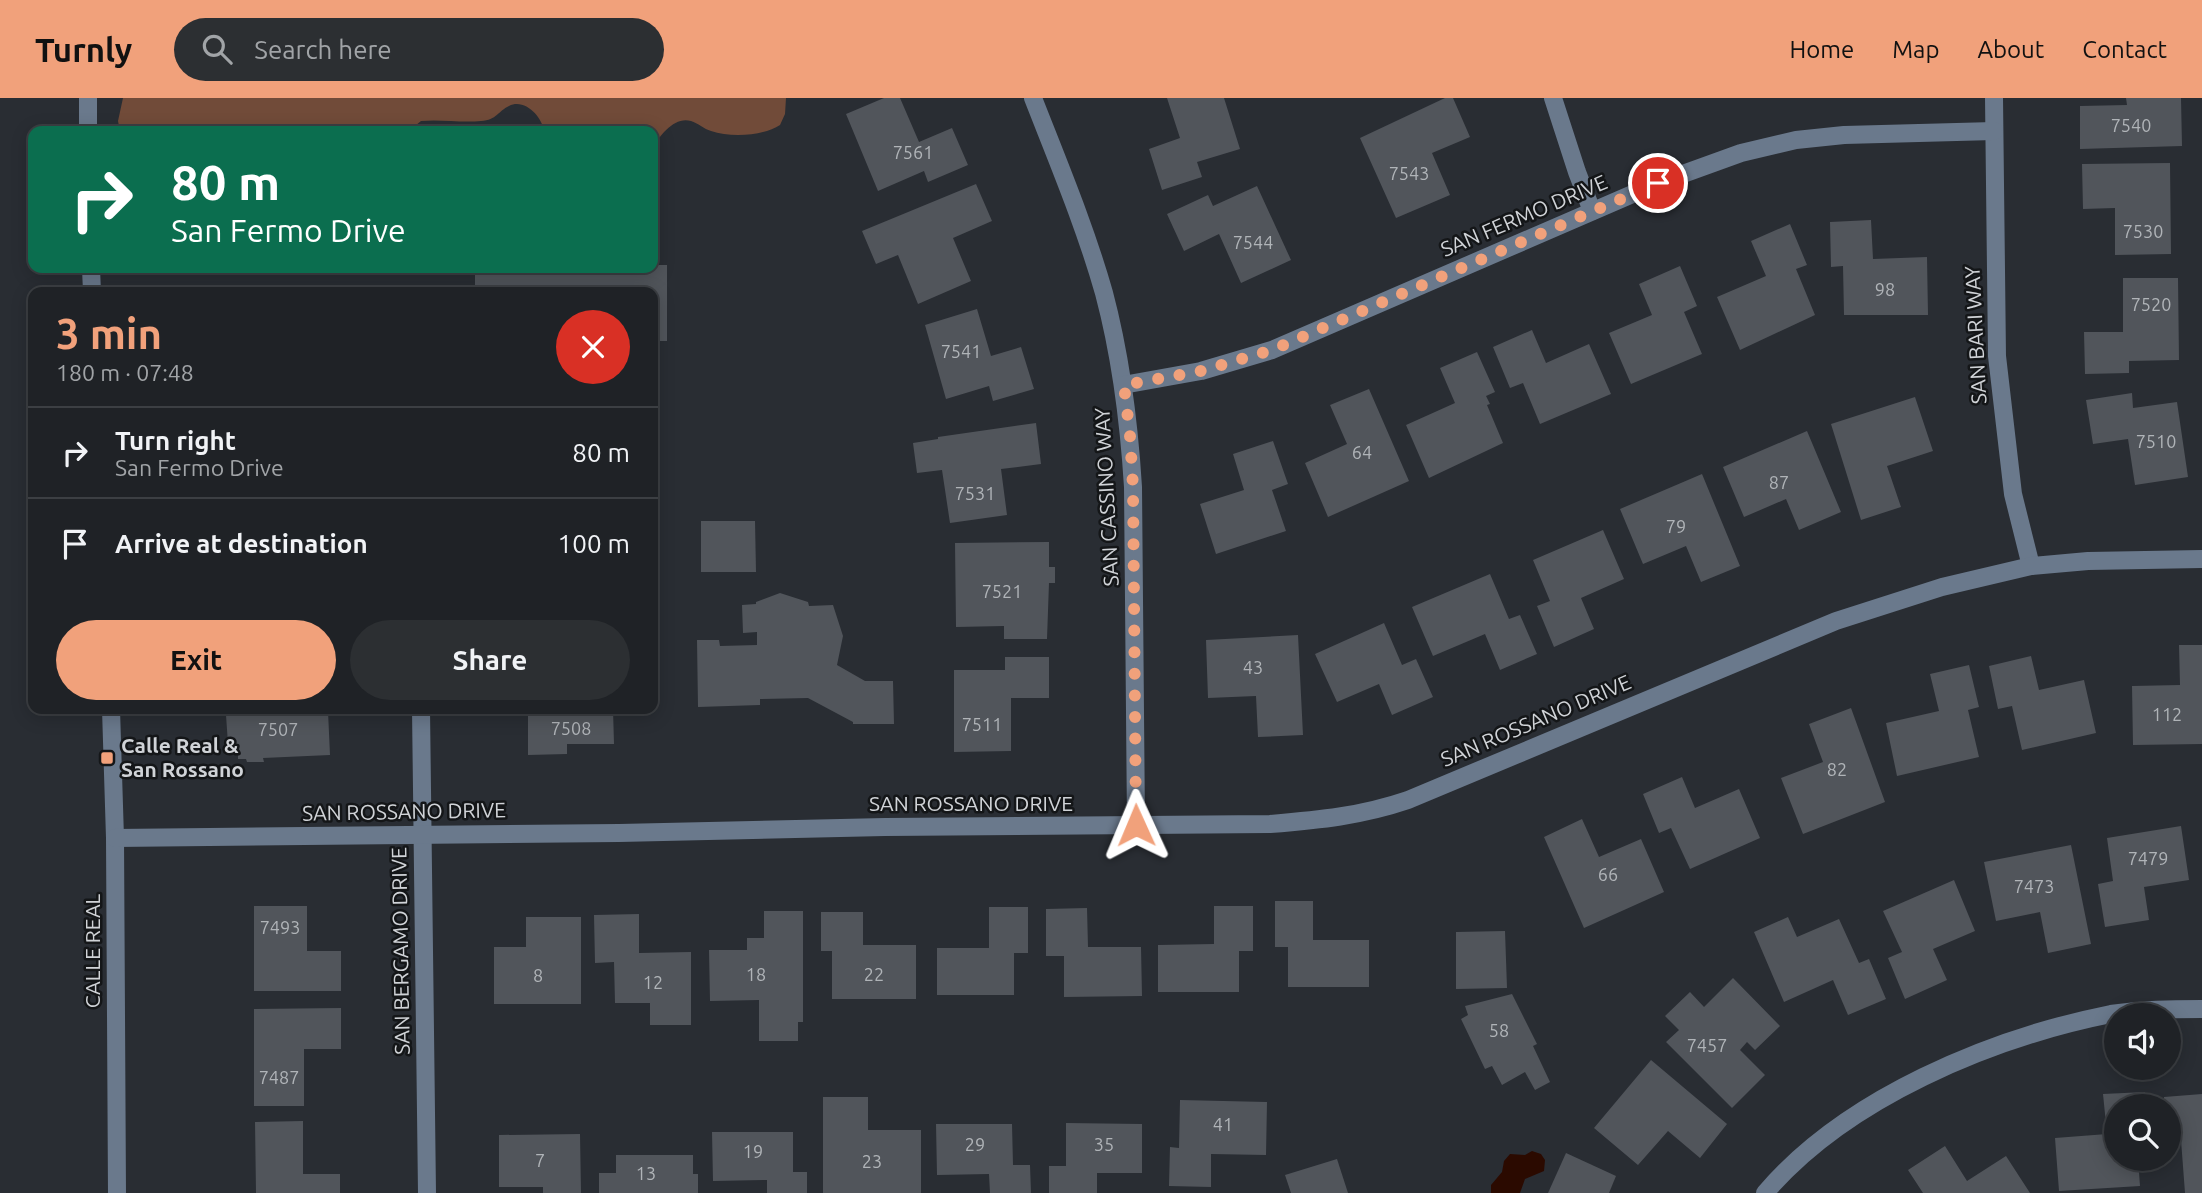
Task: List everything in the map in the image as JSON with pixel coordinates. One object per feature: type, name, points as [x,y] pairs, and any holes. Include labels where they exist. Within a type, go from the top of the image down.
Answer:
[{"type":"street","points":[[88,98],[88,126]]},
{"type":"street","name":"SAN CASSINO WAY","points":[[1033,98],[1093,259],[1104,294],[1124,385],[1133,487],[1136,825]]},
{"type":"street","points":[[1553,98],[1592,211]]},
{"type":"street","name":"SAN BARI WAY","points":[[1994,98],[1996,330],[1999,377],[2013,494],[2031,566]]},
{"type":"street","name":"SAN FERMO DRIVE","points":[[1124,385],[1201,371],[1272,350],[1592,211],[1698,167],[1741,153],[1796,140],[1844,135],[1994,131]]},
{"type":"street","name":"SAN ROSSANO DRIVE","points":[[115,838],[1270,824],[1324,820],[1374,812],[1836,621],[1942,587],[2031,566],[2088,561],[2202,559]]},
{"type":"street","name":"CALLE REAL","points":[[111,714],[115,838],[117,1193]]},
{"type":"street","name":"SAN BERGAMO DRIVE","points":[[421,714],[427,1193]]},
{"type":"street","points":[[1765,1193],[1803,1154],[1833,1130],[1904,1087],[1971,1056],[2043,1032],[2112,1014],[2202,1009]]},
{"type":"shaded area","points":[[123,98],[786,98],[785,114],[780,125],[773,129],[756,134],[728,135],[685,120],[674,124],[658,140],[658,126],[543,126],[532,110],[515,104],[486,120],[421,121],[415,126],[119,126]]},
{"type":"shaded area","points":[[1532,1151],[1541,1154],[1545,1160],[1544,1171],[1525,1179],[1520,1193],[1491,1193],[1491,1185],[1502,1172],[1504,1161],[1510,1154],[1525,1155]]},
{"type":"building","points":[[884,98],[900,98],[919,142],[952,128],[968,165],[928,182],[924,171],[878,191],[846,114]]},
{"type":"building","points":[[1167,98],[1224,98],[1240,149],[1197,162],[1202,177],[1162,190],[1149,149],[1180,138]]},
{"type":"building","points":[[1445,98],[1453,98],[1470,137],[1432,153],[1450,195],[1396,218],[1360,138]]},
{"type":"building","points":[[2126,98],[2181,98],[2182,146],[2080,149],[2080,106],[2127,105]]},
{"type":"building","points":[[2170,163],[2171,254],[2115,255],[2115,208],[2083,209],[2082,164]]},
{"type":"building","points":[[976,184],[992,221],[953,238],[971,281],[918,304],[898,255],[876,264],[862,231]]},
{"type":"building","points":[[1257,186],[1291,260],[1241,283],[1219,234],[1184,251],[1167,214],[1208,195],[1213,206]]},
{"type":"building","points":[[1871,220],[1873,259],[1927,257],[1928,315],[1844,315],[1843,266],[1831,267],[1830,222]]},
{"type":"building","points":[[1790,224],[1807,265],[1796,269],[1815,315],[1740,350],[1717,297],[1766,276],[1751,241]]},
{"type":"building","points":[[658,265],[667,265],[667,341],[658,341],[658,287],[475,287],[475,273],[658,273]]},
{"type":"building","points":[[1680,266],[1697,306],[1684,312],[1702,354],[1631,384],[1609,333],[1652,315],[1639,284]]},
{"type":"building","points":[[2123,278],[2178,278],[2179,360],[2129,361],[2129,373],[2085,374],[2084,332],[2123,332]]},
{"type":"building","points":[[977,309],[991,356],[1021,347],[1034,389],[993,401],[989,386],[946,399],[925,325]]},
{"type":"building","points":[[1532,330],[1546,363],[1589,344],[1611,394],[1540,424],[1523,383],[1510,388],[1493,347]]},
{"type":"building","points":[[1477,352],[1495,392],[1486,396],[1490,404],[1487,405],[1503,443],[1429,478],[1406,425],[1455,403],[1440,368]]},
{"type":"building","points":[[1369,389],[1409,481],[1328,517],[1305,463],[1347,444],[1330,405]]},
{"type":"building","points":[[2132,393],[2133,408],[2177,402],[2188,477],[2135,485],[2128,439],[2093,444],[2086,400]]},
{"type":"building","points":[[1915,397],[1933,451],[1887,466],[1901,507],[1861,520],[1831,424]]},
{"type":"building","points":[[1036,423],[1041,464],[1001,469],[1007,515],[950,523],[942,470],[917,473],[913,443]]},
{"type":"building","points":[[1807,431],[1841,512],[1799,530],[1786,499],[1744,517],[1723,467]]},
{"type":"building","points":[[1273,441],[1288,484],[1272,490],[1286,531],[1216,554],[1200,504],[1244,490],[1233,454]]},
{"type":"building","points":[[1702,474],[1740,566],[1701,582],[1686,546],[1643,564],[1620,509]]},
{"type":"building","points":[[701,521],[755,521],[756,572],[701,572]]},
{"type":"building","points":[[1603,530],[1624,579],[1581,598],[1594,629],[1554,647],[1537,606],[1550,601],[1533,560]]},
{"type":"building","points":[[1049,542],[1049,567],[1055,567],[1055,583],[1049,583],[1047,639],[1004,639],[1004,626],[956,627],[955,543]]},
{"type":"building","points":[[1490,574],[1509,619],[1520,615],[1537,654],[1500,670],[1485,634],[1433,656],[1412,607]]},
{"type":"building","points":[[780,593],[808,602],[809,606],[833,605],[843,636],[837,665],[865,681],[893,681],[894,724],[853,724],[808,698],[760,699],[760,705],[698,707],[697,640],[719,640],[720,646],[757,645],[757,632],[743,633],[742,605],[756,604]]},
{"type":"building","points":[[1384,623],[1402,665],[1416,659],[1433,697],[1392,715],[1379,684],[1337,702],[1315,654]]},
{"type":"building","points":[[1298,635],[1303,735],[1258,737],[1256,696],[1208,698],[1206,640]]},
{"type":"building","points":[[2179,645],[2202,645],[2202,744],[2133,745],[2132,686],[2180,685]]},
{"type":"building","points":[[2031,656],[2039,690],[2084,680],[2096,733],[2022,750],[2012,706],[1998,709],[1989,666]]},
{"type":"building","points":[[1005,657],[1049,657],[1049,698],[1011,698],[1011,751],[954,752],[954,670],[1005,670]]},
{"type":"building","points":[[1969,665],[1979,707],[1968,710],[1979,757],[1897,776],[1886,723],[1939,711],[1930,674]]},
{"type":"building","points":[[1851,708],[1885,802],[1803,834],[1781,778],[1823,762],[1809,724]]},
{"type":"building","points":[[328,714],[330,755],[263,758],[264,762],[238,759],[238,744],[228,744],[226,715]]},
{"type":"building","points":[[613,714],[614,744],[567,744],[567,754],[528,755],[528,715]]},
{"type":"building","points":[[1682,777],[1695,808],[1739,789],[1760,838],[1690,869],[1671,828],[1659,833],[1643,794]]},
{"type":"building","points":[[1582,819],[1599,857],[1641,839],[1664,892],[1584,928],[1544,837]]},
{"type":"building","points":[[2181,826],[2189,880],[2144,887],[2149,920],[2105,927],[2098,884],[2113,881],[2107,838]]},
{"type":"building","points":[[2071,845],[2091,944],[2048,953],[2040,912],[1996,921],[1984,862]]},
{"type":"building","points":[[1954,880],[1975,931],[1933,949],[1947,980],[1905,999],[1888,958],[1902,952],[1883,911]]},
{"type":"building","points":[[1275,901],[1313,901],[1313,940],[1369,940],[1369,987],[1288,987],[1288,947],[1275,947]]},
{"type":"building","points":[[254,906],[307,906],[307,951],[341,951],[341,991],[254,991]]},
{"type":"building","points":[[1214,906],[1253,906],[1253,951],[1239,951],[1239,992],[1158,992],[1158,945],[1214,944]]},
{"type":"building","points":[[989,907],[1028,907],[1028,953],[1014,953],[1014,995],[937,995],[937,948],[989,948]]},
{"type":"building","points":[[1087,908],[1088,947],[1141,947],[1142,996],[1064,997],[1064,956],[1046,956],[1046,909]]},
{"type":"building","points":[[764,911],[803,911],[803,1022],[798,1022],[798,1041],[759,1041],[759,1000],[710,1001],[709,950],[747,950],[747,938],[764,938]]},
{"type":"building","points":[[821,912],[863,912],[863,945],[916,945],[916,999],[832,999],[832,951],[821,951]]},
{"type":"building","points":[[639,914],[639,953],[691,952],[691,1025],[650,1025],[650,1003],[615,1003],[614,962],[595,963],[594,915]]},
{"type":"building","points":[[526,917],[581,917],[581,1004],[494,1004],[494,947],[526,947]]},
{"type":"building","points":[[1788,917],[1797,937],[1839,919],[1859,963],[1869,959],[1886,999],[1848,1015],[1833,980],[1784,1002],[1754,932]]},
{"type":"building","points":[[1505,931],[1507,988],[1456,989],[1456,932]]},
{"type":"building","points":[[1733,978],[1780,1026],[1755,1050],[1747,1042],[1740,1050],[1765,1075],[1732,1108],[1666,1042],[1679,1030],[1665,1016],[1690,992],[1704,1007]]},
{"type":"building","points":[[1512,994],[1537,1044],[1533,1046],[1550,1082],[1535,1090],[1525,1072],[1502,1085],[1492,1066],[1485,1069],[1461,1019],[1468,1015],[1465,1006]]},
{"type":"building","points":[[341,1008],[341,1049],[304,1049],[304,1106],[254,1106],[254,1009]]},
{"type":"building","points":[[1651,1060],[1727,1124],[1700,1158],[1668,1131],[1638,1165],[1594,1128]]},
{"type":"building","points":[[2145,1092],[2145,1094],[2104,1094],[2104,1104],[2103,1094]]},
{"type":"building","points":[[2202,1094],[2202,1193],[2185,1193],[2181,1096]]},
{"type":"building","points":[[823,1097],[868,1097],[868,1130],[921,1130],[921,1193],[823,1193]]},
{"type":"building","points":[[1180,1100],[1267,1102],[1266,1155],[1211,1154],[1211,1187],[1169,1186],[1170,1147],[1179,1148]]},
{"type":"building","points":[[303,1121],[303,1174],[340,1174],[340,1193],[256,1193],[255,1122]]},
{"type":"building","points":[[1066,1123],[1142,1124],[1142,1173],[1097,1173],[1097,1193],[1049,1193],[1049,1166],[1066,1166]]},
{"type":"building","points":[[936,1124],[1012,1124],[1013,1165],[1030,1165],[1031,1193],[990,1193],[989,1174],[937,1175]]},
{"type":"building","points":[[712,1132],[793,1132],[793,1172],[807,1172],[807,1193],[767,1193],[767,1180],[713,1181]]},
{"type":"building","points":[[580,1134],[581,1193],[543,1193],[543,1187],[499,1187],[499,1135]]},
{"type":"building","points":[[2104,1134],[2104,1171],[2139,1171],[2140,1186],[2059,1191],[2055,1138]]},
{"type":"building","points":[[1945,1146],[1967,1181],[2006,1156],[2030,1193],[1923,1193],[1908,1170]]},
{"type":"building","points":[[1566,1153],[1616,1176],[1609,1193],[1548,1193]]},
{"type":"building","points":[[616,1155],[693,1155],[693,1174],[698,1174],[698,1193],[599,1193],[599,1173],[616,1173]]},
{"type":"building","points":[[1337,1159],[1348,1193],[1291,1193],[1285,1175]]},
{"type":"place","name":"Calle Real & San Rossano","points":[[107,758]]},
{"type":"route","points":[[1136,825],[1133,487],[1124,385],[1201,371],[1272,350],[1658,183]]}]
